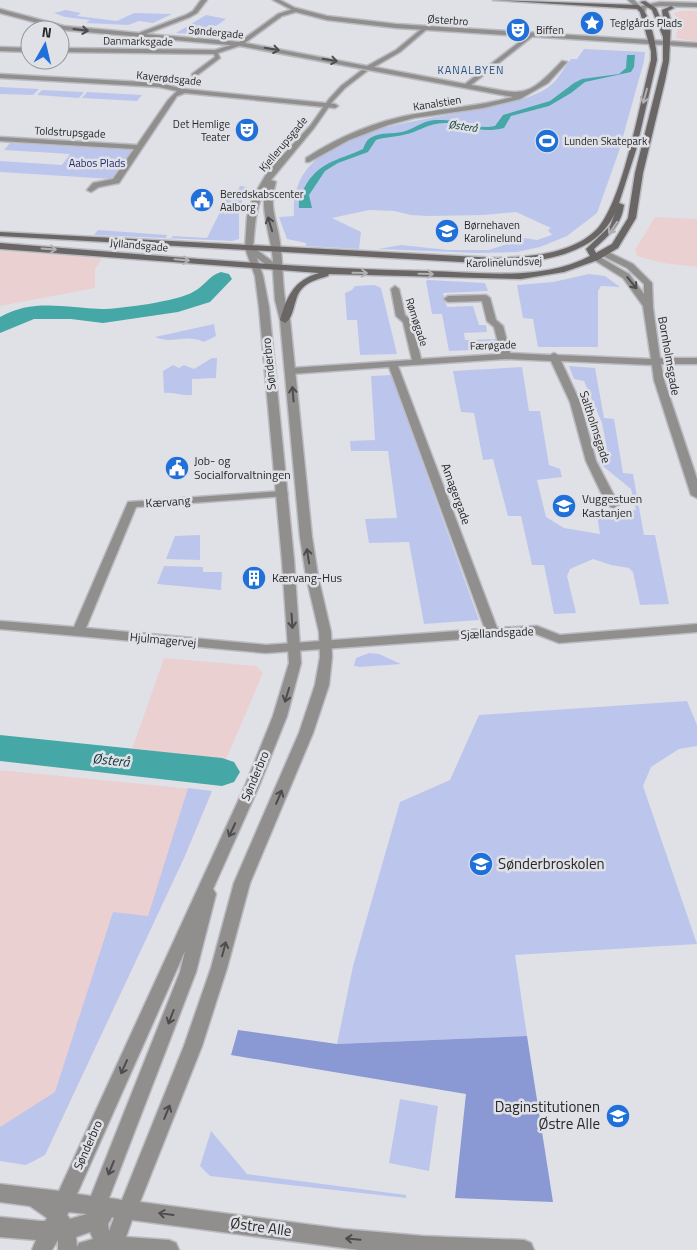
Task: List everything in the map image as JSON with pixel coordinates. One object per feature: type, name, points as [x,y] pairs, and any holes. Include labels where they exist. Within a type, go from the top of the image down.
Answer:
[{"type":"main road","points":[[496,0],[560,4],[641,5]]},
{"type":"main road","points":[[544,0],[641,5]]},
{"type":"main road","name":"Karolinelundsvej","points":[[276,268],[342,272],[521,276],[561,270],[604,254],[618,241],[632,218],[639,173],[665,68],[666,41],[641,5]]},
{"type":"main road","name":"Karolinelundsvej","points":[[276,251],[372,259],[527,259],[569,248],[590,238],[601,229],[610,215],[621,186],[654,60],[652,43],[641,5]]},
{"type":"main road","points":[[666,41],[668,21],[665,10],[670,8]]},
{"type":"main road","points":[[590,249],[610,232],[618,219],[621,186]]},
{"type":"main road","name":"Jyllandsgade","points":[[0,234],[276,251]]},
{"type":"main road","name":"Jyllandsgade","points":[[0,246],[276,268]]},
{"type":"main road","points":[[569,248],[590,249],[604,254]]},
{"type":"main road","points":[[590,249],[595,258]]},
{"type":"main road","points":[[256,266],[263,258],[276,251]]},
{"type":"main road","points":[[286,320],[293,292],[299,285],[321,275],[342,272]]},
{"type":"street","name":"Østerbro","points":[[276,0],[332,19],[531,36],[652,43],[666,41],[697,45]]},
{"type":"street","points":[[137,35],[188,16],[202,2]]},
{"type":"street","points":[[641,5],[697,6]]},
{"type":"street","points":[[641,5],[670,8],[697,6]]},
{"type":"street","points":[[240,44],[293,7]]},
{"type":"street","name":"Søndergade","points":[[0,11],[53,26],[240,44],[521,96]]},
{"type":"street","name":"Kjellerupsgade","points":[[250,248],[252,210],[264,185],[332,106],[367,69],[398,51],[425,28]]},
{"type":"street","points":[[467,86],[531,36]]},
{"type":"street","name":"Danmarksgade","points":[[70,50],[215,52],[240,44]]},
{"type":"street","points":[[0,49],[20,50]]},
{"type":"street","points":[[194,75],[218,57],[215,52]]},
{"type":"street","name":"Kanalstien","points":[[309,160],[330,145],[383,123],[475,107],[521,96],[546,82],[564,62]]},
{"type":"street","name":"Kayerødsgade","points":[[0,76],[159,85],[184,91],[332,106]]},
{"type":"street","points":[[91,190],[96,185],[116,181],[170,101],[175,95],[184,91]]},
{"type":"street","name":"Kjellerupsgade","points":[[276,268],[276,251],[266,206],[271,183],[332,106]]},
{"type":"street","name":"Toldstrupsgade","points":[[0,139],[139,147]]},
{"type":"street","points":[[250,248],[276,268]]},
{"type":"street","name":"Sønderbro","points":[[42,1250],[59,1219],[216,863],[252,786],[280,716],[294,669],[294,647],[282,494],[264,307],[256,266],[250,248]]},
{"type":"street","name":"Bornholmsgade","points":[[604,254],[630,266],[643,276],[648,283],[650,291],[648,306],[655,362],[665,402],[697,495]]},
{"type":"street","name":"Bornholmsgade","points":[[595,258],[626,276],[648,306]]},
{"type":"street","name":"Sønderbro","points":[[109,1210],[140,1178],[193,1046],[219,968],[242,883],[318,701],[324,672],[326,644],[306,537],[286,320],[278,301],[276,268]]},
{"type":"street","name":"Rømøgade","points":[[395,289],[401,316],[407,321],[417,361]]},
{"type":"street","points":[[448,299],[486,298],[492,321],[498,326],[506,356]]},
{"type":"street","name":"Færøgade","points":[[291,371],[393,366],[412,364],[417,361],[506,356],[554,356],[655,362],[670,360],[697,361]]},
{"type":"street","name":"Saltholmsgade","points":[[554,356],[575,402],[591,461],[613,505]]},
{"type":"street","name":"Amagergade","points":[[393,366],[492,632]]},
{"type":"street","name":"Kærvang","points":[[78,632],[132,504],[282,494]]},
{"type":"street","name":"Hjulmagervej","points":[[0,625],[261,649],[326,644]]},
{"type":"street","name":"Sjællandsgade","points":[[326,644],[537,630],[559,638],[697,628]]},
{"type":"street","points":[[110,1248],[101,1238],[188,972],[216,863]]},
{"type":"street","points":[[0,1193],[29,1197],[41,1202],[59,1219],[68,1250]]},
{"type":"street","points":[[59,1219],[109,1210]]},
{"type":"street","points":[[109,1210],[110,1248]]},
{"type":"street","name":"Østre Alle","points":[[0,1227],[109,1210],[343,1239],[423,1246],[524,1250]]},
{"type":"street","points":[[86,1250],[110,1248],[169,1250]]},
{"type":"shaded area","points":[[697,11],[697,42],[676,38],[678,25],[674,13]]},
{"type":"shaded area","points":[[627,55],[635,55],[634,67],[631,72],[585,82],[549,106],[511,116],[504,128],[481,130],[441,123],[409,134],[376,140],[368,152],[338,163],[325,171],[309,195],[312,208],[299,208],[299,201],[307,183],[319,170],[325,165],[363,149],[367,140],[376,135],[402,132],[425,122],[435,120],[449,120],[482,127],[495,126],[503,115],[550,101],[582,79],[619,74],[626,68]]},
{"type":"shaded area","points":[[655,217],[697,219],[697,267],[662,263],[637,256],[635,250]]},
{"type":"shaded area","points":[[0,251],[102,259],[95,269],[95,288],[0,306]]},
{"type":"shaded area","points":[[164,658],[256,666],[263,673],[225,762],[131,752]]},
{"type":"shaded area","points":[[0,770],[212,791],[184,858],[45,1155],[26,1165],[0,1161]]},
{"type":"shaded area","points":[[238,1030],[337,1044],[527,1036],[553,1202],[455,1198],[466,1094],[231,1055]]},
{"type":"green space","points":[[66,10],[81,13],[77,16],[117,21],[134,13],[172,14],[153,23],[139,21],[128,25],[86,23],[90,20],[65,17],[54,13]]},
{"type":"green space","points":[[206,15],[226,19],[216,26],[209,25],[202,30],[210,32],[205,35],[176,33]]},
{"type":"green space","points":[[584,49],[645,52],[619,151],[597,213],[567,236],[540,247],[517,252],[477,253],[378,249],[401,245],[448,250],[489,250],[525,238],[537,240],[552,235],[548,230],[551,228],[516,212],[484,215],[428,216],[394,211],[369,210],[332,218],[361,232],[359,249],[306,246],[306,243],[287,239],[279,217],[294,216],[300,181],[321,156],[353,138],[392,126],[515,101],[544,90],[556,80],[571,59],[577,59]]},
{"type":"green space","points":[[0,87],[39,89],[33,95],[0,94]]},
{"type":"green space","points":[[42,90],[84,92],[79,98],[37,95]]},
{"type":"green space","points":[[87,92],[142,95],[137,101],[82,98]]},
{"type":"green space","name":"Aabos Plads","points":[[10,143],[132,150],[112,179],[0,172],[0,161],[62,165],[70,154],[4,150]]},
{"type":"green space","points":[[240,186],[247,187],[239,210],[239,239],[232,241],[94,235],[98,230],[167,235],[166,238],[173,236],[207,238],[230,192],[237,192]]},
{"type":"green space","points":[[589,274],[605,276],[620,287],[601,286],[598,291],[598,347],[538,347],[533,319],[523,318],[517,285],[553,282]]},
{"type":"green space","points":[[426,281],[485,283],[488,291],[443,293],[447,307],[473,306],[479,325],[486,325],[487,332],[464,333],[465,340],[496,339],[498,349],[449,351],[442,314],[432,314]]},
{"type":"green space","points":[[374,285],[381,288],[397,354],[360,355],[357,320],[347,320],[345,293],[352,290],[355,286]]},
{"type":"green space","points":[[214,324],[216,336],[204,342],[191,339],[168,340],[155,337]]},
{"type":"green space","points":[[212,358],[217,358],[216,378],[192,379],[192,395],[164,393],[163,371],[173,365],[179,368],[184,365],[194,369]]},
{"type":"green space","points":[[569,366],[595,368],[604,418],[614,419],[623,473],[633,474],[644,535],[655,535],[669,604],[640,605],[633,572],[629,568],[593,559],[570,569],[567,576],[576,613],[554,614],[544,565],[532,565],[521,516],[508,516],[493,459],[483,460],[474,413],[461,412],[453,371],[522,367],[529,411],[540,411],[549,465],[560,469],[562,477],[537,480],[546,517],[564,528],[600,534],[597,515],[609,511],[636,510],[631,489],[599,463],[599,460],[609,459],[602,423],[584,381],[574,379]]},
{"type":"green space","points":[[391,375],[479,620],[424,624],[409,542],[369,543],[365,519],[397,518],[388,451],[351,451],[350,441],[375,440],[371,376]]},
{"type":"green space","points":[[200,535],[200,560],[166,559],[175,536]]},
{"type":"green space","points":[[164,566],[203,567],[203,572],[222,572],[221,590],[157,584]]},
{"type":"green space","points":[[369,653],[379,654],[401,664],[354,666],[356,658]]},
{"type":"green space","points":[[687,701],[697,725],[697,746],[679,749],[651,767],[643,786],[697,944],[515,955],[527,1036],[337,1044],[353,966],[400,802],[450,780],[479,715]]},
{"type":"green space","points":[[188,788],[212,791],[184,858],[45,1155],[26,1165],[0,1161],[0,1127],[55,1092],[113,912],[148,916]]},
{"type":"green space","points":[[400,1099],[438,1106],[429,1171],[389,1163]]},
{"type":"green space","points":[[211,1131],[247,1174],[406,1195],[406,1198],[210,1176],[200,1166]]},
{"type":"waterway","points":[[0,326],[16,317],[32,312],[71,312],[103,316],[178,305],[202,297],[221,279]]},
{"type":"waterway","name":"Østerå","points":[[0,748],[222,772]]},
{"type":"place","name":"Teglgårds Plads","points":[[592,23]]},
{"type":"place","name":"Biffen","points":[[518,30]]},
{"type":"place","name":"Det Hemlige Teater","points":[[247,130]]},
{"type":"place","name":"Lunden Skatepark","points":[[547,141]]},
{"type":"place","name":"Beredskabscenter Aalborg","points":[[202,200]]},
{"type":"place","name":"Børnehaven Karolinelund","points":[[447,231]]},
{"type":"place","name":"Job- og Socialforvaltningen","points":[[177,468]]},
{"type":"place","name":"Vuggestuen Kastanjen","points":[[564,506]]},
{"type":"place","name":"Kærvang-Hus","points":[[254,578]]},
{"type":"place","name":"Sønderbroskolen","points":[[481,864]]},
{"type":"place","name":"Daginstitutionen Østre Alle","points":[[618,1116]]},
{"type":"district","name":"KANALBYEN","points":[[471,70]]}]
